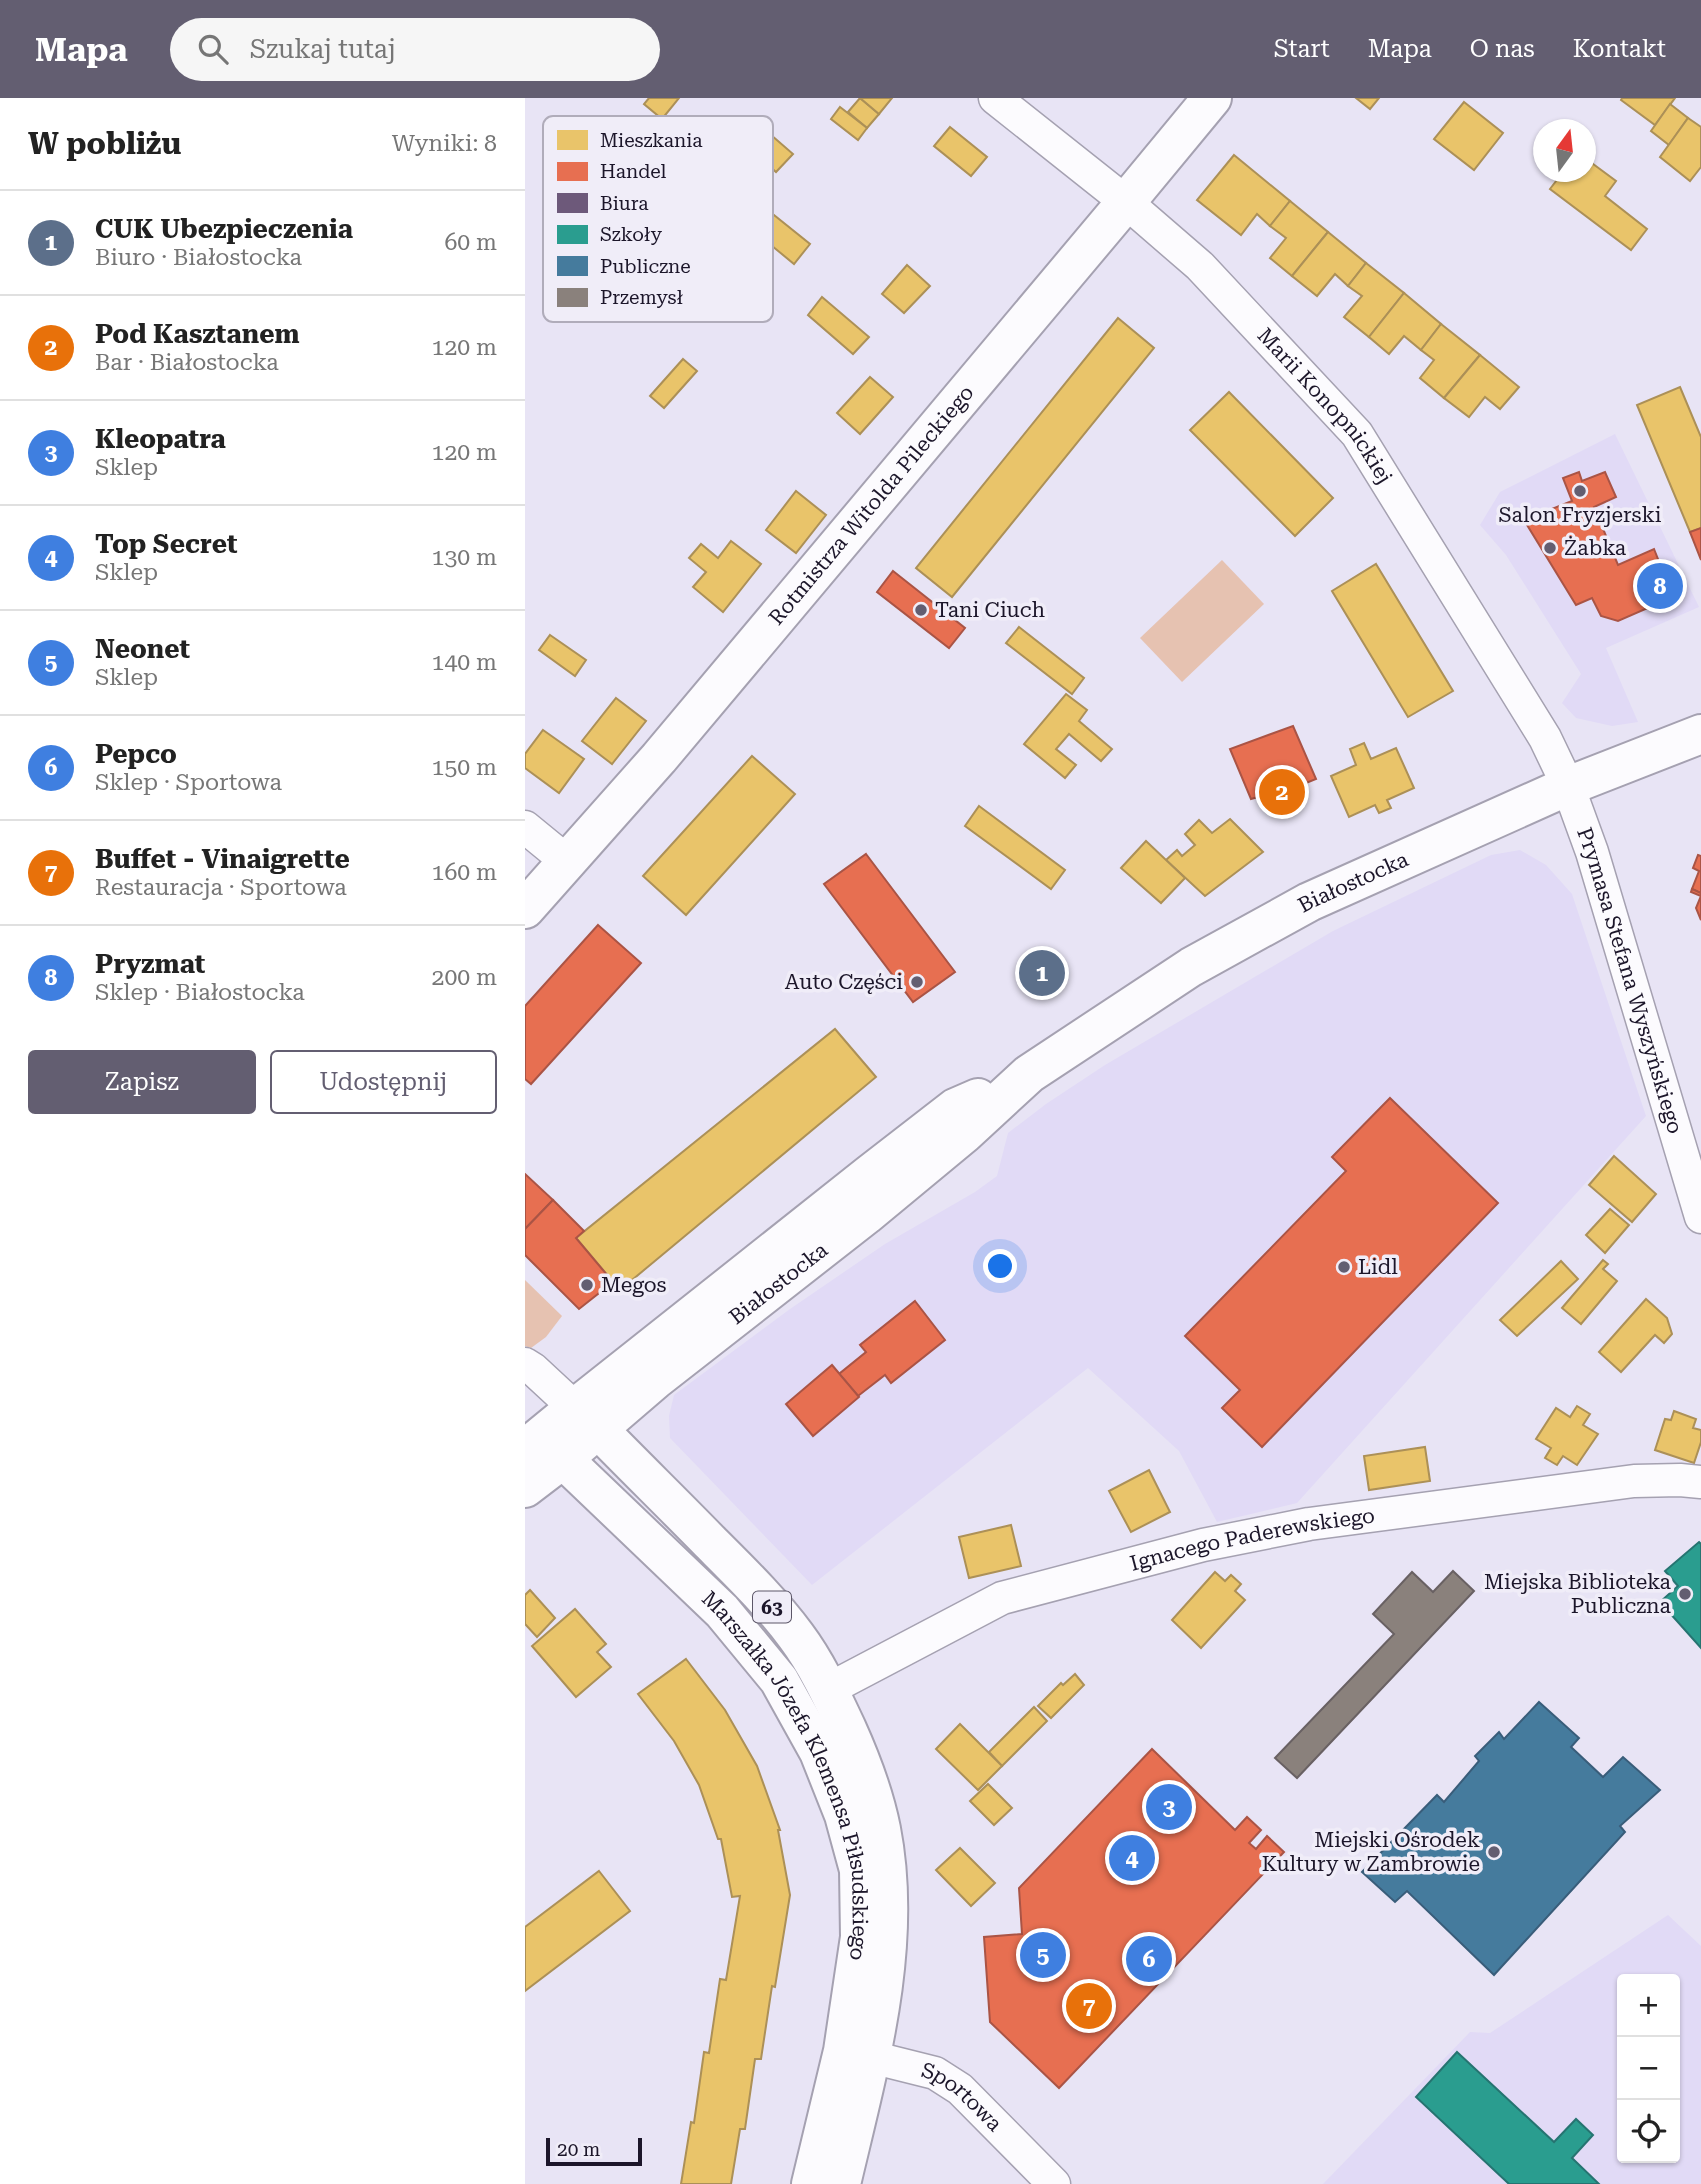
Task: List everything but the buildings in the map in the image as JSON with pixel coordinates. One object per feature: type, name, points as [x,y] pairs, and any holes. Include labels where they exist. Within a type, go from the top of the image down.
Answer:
[{"type":"main road","name":"Rotmistrza Witolda Pileckiego","points":[[525,909],[569,863],[1212,98]]},
{"type":"main road","name":"Białostocka","points":[[525,1488],[538,1441],[587,1418],[655,1380],[866,1215],[965,1133],[1029,1074],[1191,967],[1309,902],[1568,786],[1701,734]]},
{"type":"main road","name":"Marszałka Józefa Klemensa Piłsudskiego","points":[[587,1418],[753,1585],[797,1637],[829,1689],[860,1759],[881,1827],[887,1873],[888,1927],[881,1997],[857,2053],[811,2184]]},
{"type":"main road","name":"Marszałka Józefa Klemensa Piłsudskiego","points":[[538,1441],[722,1611],[779,1680],[819,1752],[844,1815],[859,1870],[857,2053],[841,2184]]},
{"type":"street","name":"Marii Konopnickiej","points":[[995,98],[1126,202],[1200,266],[1357,434],[1545,738],[1568,786]]},
{"type":"street","name":"Prymasa Stefana Wyszyńskiego","points":[[1568,786],[1592,852],[1701,1217]]},
{"type":"street","points":[[525,828],[569,863]]},
{"type":"street","points":[[525,1364],[533,1368],[587,1418]]},
{"type":"street","name":"Ignacego Paderewskiego","points":[[829,1689],[1002,1598],[1203,1545],[1310,1524],[1634,1482],[1701,1482]]},
{"type":"street","name":"Sportowa","points":[[857,2053],[935,2073],[960,2089],[1055,2184]]},
{"type":"shaded area","points":[[1615,434],[1699,607],[1606,648],[1638,722],[1612,726],[1576,718],[1562,703],[1581,674],[1506,555],[1480,525],[1500,492]]},
{"type":"shaded area","points":[[1222,560],[1264,604],[1182,682],[1140,638]]},
{"type":"shaded area","points":[[1520,850],[1546,865],[1572,894],[1646,1116],[1297,1503],[1217,1522],[1179,1451],[1088,1368],[812,1585],[670,1438],[669,1416],[674,1395],[790,1309],[885,1244],[975,1192],[997,1176],[1008,1133],[1046,1104],[1105,1065],[1333,931],[1491,855]]},
{"type":"shaded area","points":[[525,1280],[562,1316],[546,1337],[531,1348],[525,1346]]},
{"type":"shaded area","points":[[1668,1915],[1701,1946],[1701,2184],[1323,2184],[1470,2032],[1490,2033]]},
{"type":"place","name":"Salon Fryzjerski","points":[[1580,491]]},
{"type":"place","name":"Żabka","points":[[1550,548]]},
{"type":"place","name":"Pryzmat","points":[[1660,586]]},
{"type":"place","name":"Tani Ciuch","points":[[921,610]]},
{"type":"place","name":"Pod Kasztanem","points":[[1282,792]]},
{"type":"place","name":"CUK Ubezpieczenia","points":[[1042,973]]},
{"type":"place","name":"Auto Części","points":[[917,982]]},
{"type":"place","name":"Lidl","points":[[1344,1267]]},
{"type":"place","name":"Megos","points":[[587,1285]]},
{"type":"place","name":"Miejska Biblioteka Publiczna","points":[[1685,1594]]},
{"type":"place","name":"Kleopatra","points":[[1169,1807]]},
{"type":"place","name":"Miejski Ośrodek Kultury w Zambrowie","points":[[1494,1852]]},
{"type":"place","name":"Top Secret","points":[[1132,1858]]},
{"type":"place","name":"Neonet","points":[[1043,1955]]},
{"type":"place","name":"Pepco","points":[[1149,1959]]},
{"type":"place","name":"Buffet - Vinaigrette","points":[[1089,2006]]}]
